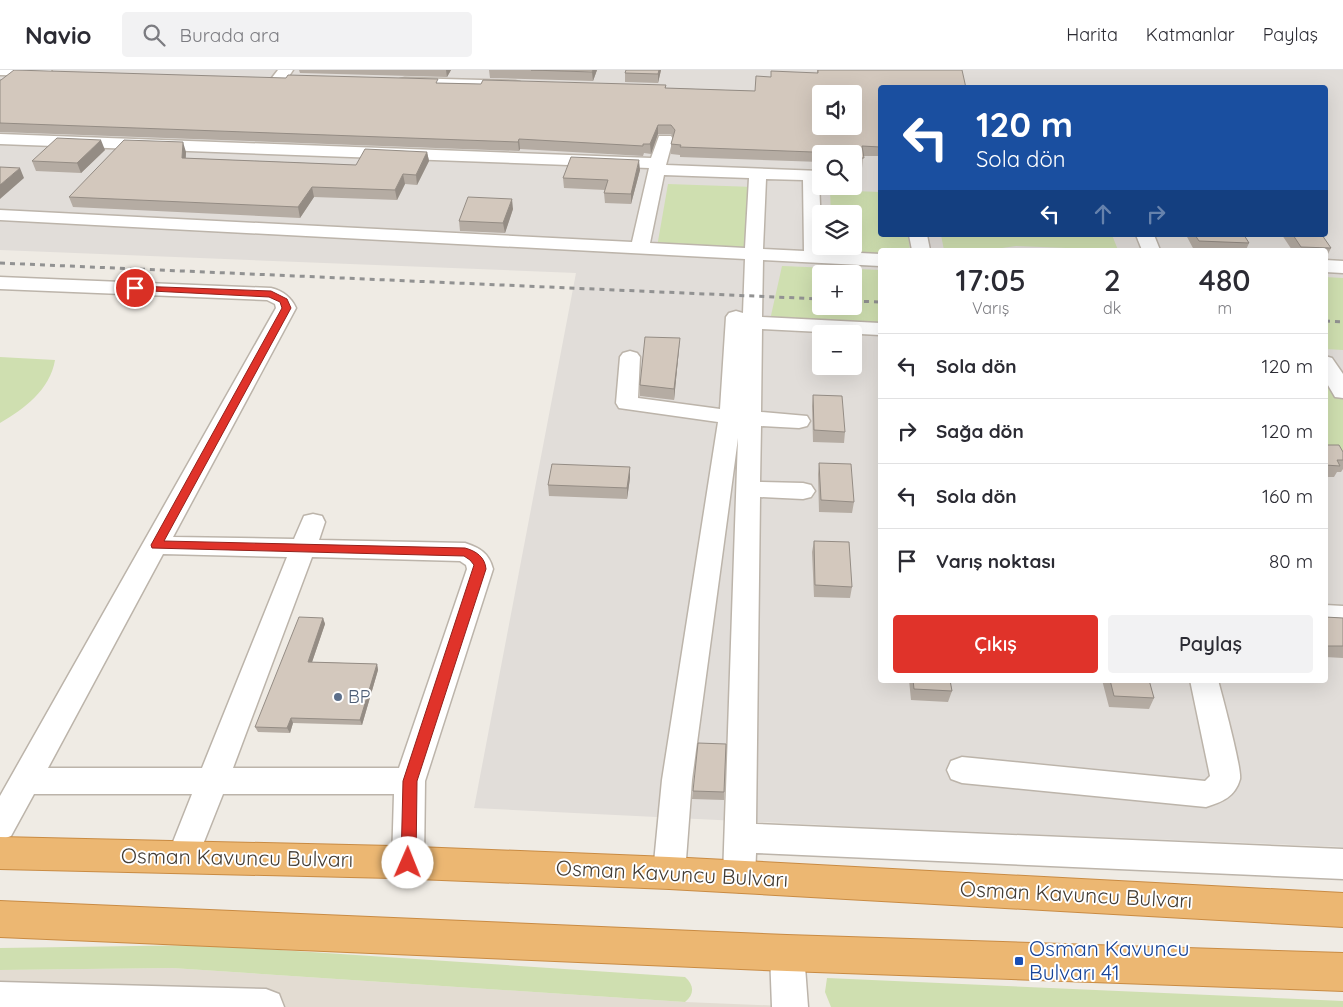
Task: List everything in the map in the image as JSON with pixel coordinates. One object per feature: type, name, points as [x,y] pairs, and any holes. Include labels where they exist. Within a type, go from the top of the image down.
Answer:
[{"type":"highway","name":"Osman Kavuncu Bulvarı","points":[[0,853],[408,863],[669,873],[1343,910]]},
{"type":"highway","points":[[0,919],[787,953],[1343,972]]},
{"type":"street","points":[[0,71],[60,73]]},
{"type":"street","points":[[387,82],[525,85]]},
{"type":"street","points":[[0,139],[657,167],[812,176]]},
{"type":"street","points":[[635,247],[640,247],[665,139]]},
{"type":"street","points":[[110,157],[124,143]]},
{"type":"street","points":[[739,877],[748,489],[740,417],[747,253],[758,174]]},
{"type":"street","points":[[813,256],[815,195]]},
{"type":"street","points":[[48,217],[62,204]]},
{"type":"street","points":[[0,215],[878,260]]},
{"type":"street","points":[[669,873],[677,780],[740,417],[752,323],[747,253]]},
{"type":"street","points":[[1328,266],[1343,267]]},
{"type":"street","points":[[0,283],[271,294],[280,298],[286,304],[285,312],[0,826]]},
{"type":"street","points":[[752,323],[878,329]]},
{"type":"street","points":[[630,357],[627,402],[740,417],[799,421]]},
{"type":"street","points":[[1328,367],[1343,392]]},
{"type":"street","points":[[748,489],[802,491]]},
{"type":"street","points":[[184,857],[313,522]]},
{"type":"street","points":[[156,545],[465,552],[474,557],[480,564],[480,569],[410,781],[408,863]]},
{"type":"street","points":[[1328,615],[1343,616]]},
{"type":"street","points":[[962,770],[1206,794],[1214,792],[1220,788],[1225,777],[1205,683]]},
{"type":"street","points":[[25,781],[410,781]]},
{"type":"street","points":[[740,838],[1343,864]]},
{"type":"street","points":[[787,953],[790,1007]]},
{"type":"street","points":[[0,1000],[266,1007]]},
{"type":"shaded area","points":[[0,70],[1343,70],[1343,847],[883,828],[474,808],[576,273],[0,250]]},
{"type":"shaded area","points":[[172,968],[685,1002],[809,1007],[0,1007],[0,970]]},
{"type":"green space","points":[[668,184],[754,187],[750,251],[657,247]]},
{"type":"green space","points":[[862,191],[878,192],[878,237],[908,237],[910,248],[878,248],[878,256],[856,255],[862,255],[862,205],[831,205],[830,195],[862,195]]},
{"type":"green space","points":[[941,237],[1113,237],[1117,248],[1016,246],[1002,248],[944,248]]},
{"type":"green space","points":[[782,266],[812,267],[812,315],[862,315],[862,269],[878,270],[878,326],[770,320]]},
{"type":"green space","points":[[1328,277],[1343,278],[1343,350],[1328,349]]},
{"type":"green space","points":[[0,357],[55,360],[48,381],[35,398],[0,423]]},
{"type":"green space","points":[[1328,367],[1343,394],[1343,451],[1328,450]]},
{"type":"green space","points":[[204,945],[685,977],[692,986],[692,993],[685,1002],[172,968],[0,970],[0,948]]},
{"type":"green space","points":[[827,978],[1343,1001],[1343,1007],[831,1007],[825,992]]},
{"type":"building","points":[[14,70],[286,78],[288,75],[438,79],[436,83],[481,84],[483,80],[666,85],[665,88],[755,91],[756,76],[771,77],[771,71],[818,73],[818,70],[962,70],[965,85],[878,85],[878,147],[812,145],[812,152],[680,147],[681,145],[671,144],[675,130],[671,125],[658,125],[650,144],[643,144],[643,146],[519,139],[518,142],[0,123],[0,80]]},
{"type":"building","points":[[531,70],[593,70],[592,72]]},
{"type":"building","points":[[626,70],[659,70],[658,74],[625,73]]},
{"type":"building","points":[[57,138],[101,140],[77,163],[32,161]]},
{"type":"building","points":[[124,140],[183,142],[182,158],[356,165],[365,149],[427,152],[416,175],[403,174],[395,190],[312,187],[298,207],[69,197]]},
{"type":"building","points":[[571,157],[639,160],[631,194],[604,193],[608,180],[563,178]]},
{"type":"building","points":[[0,167],[20,168],[0,185]]},
{"type":"building","points":[[468,197],[512,199],[503,223],[459,221]]},
{"type":"building","points":[[1196,237],[1245,237],[1249,243],[1199,241]]},
{"type":"building","points":[[1294,237],[1323,237],[1331,248],[1301,247]]},
{"type":"building","points":[[645,337],[680,338],[674,389],[640,385]]},
{"type":"building","points":[[813,395],[842,396],[845,432],[814,430]]},
{"type":"building","points":[[1328,445],[1339,445],[1343,452],[1343,460],[1337,460],[1340,466],[1328,465]]},
{"type":"building","points":[[819,463],[851,464],[854,502],[821,500]]},
{"type":"building","points":[[552,464],[630,467],[627,488],[548,485]]},
{"type":"building","points":[[814,541],[849,542],[852,587],[815,585]]},
{"type":"building","points":[[299,617],[323,618],[308,662],[377,664],[360,720],[291,718],[287,728],[255,727]]},
{"type":"building","points":[[1328,617],[1343,618],[1343,646],[1328,646]]},
{"type":"building","points":[[913,683],[951,683],[952,691],[914,689]]},
{"type":"building","points":[[1111,683],[1150,683],[1154,698],[1114,696]]},
{"type":"building","points":[[698,743],[726,744],[724,792],[693,791]]},
{"type":"railway","points":[[0,263],[812,299]]},
{"type":"railway","points":[[862,301],[878,302]]},
{"type":"railway","points":[[1328,321],[1343,322]]},
{"type":"place","name":"BP","points":[[338,697]]},
{"type":"place","name":"Osman Kavuncu Bulvarı 41","points":[[1019,961]]},
{"type":"route","points":[[135,288],[271,294],[280,298],[286,304],[285,312],[156,545],[465,552],[478,560],[480,564],[480,569],[410,781],[408,863]]}]
